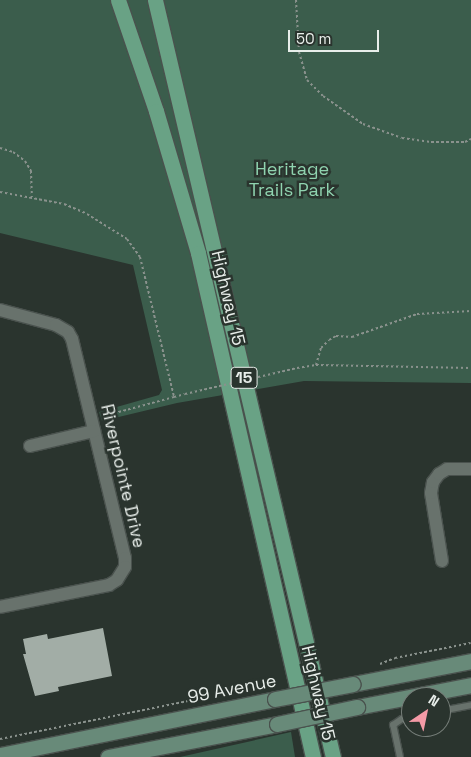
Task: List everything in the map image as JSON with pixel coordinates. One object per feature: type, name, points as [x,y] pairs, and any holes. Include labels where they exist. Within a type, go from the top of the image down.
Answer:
[{"type":"main road","name":"Highway 15","points":[[118,0],[156,112],[198,253],[313,757]]},
{"type":"main road","name":"Highway 15","points":[[155,0],[333,757]]},
{"type":"main road","name":"99 Avenue","points":[[0,755],[471,661]]},
{"type":"main road","points":[[108,757],[471,685]]},
{"type":"street","name":"Riverpointe Drive","points":[[0,310],[56,325],[68,332],[74,347],[125,558],[122,574],[118,580],[99,588],[0,607]]},
{"type":"street","points":[[30,446],[92,425]]},
{"type":"street","points":[[442,561],[431,493],[433,482],[439,474],[447,469],[471,469]]},
{"type":"lane","points":[[451,709],[471,706]]},
{"type":"lane","points":[[400,757],[393,725],[401,719]]},
{"type":"path","points":[[296,0],[299,52],[307,80],[323,96],[363,124],[402,138],[431,142],[465,142],[471,139]]},
{"type":"path","points":[[0,148],[13,152],[25,160],[31,171],[32,197]]},
{"type":"path","points":[[0,192],[32,197],[76,208],[118,232],[134,247],[140,257],[174,397]]},
{"type":"path","points":[[316,365],[322,348],[336,336],[352,337],[417,314],[471,311]]},
{"type":"path","points":[[92,425],[185,394],[316,365],[471,368]]},
{"type":"path","points":[[374,668],[390,659],[471,643]]},
{"type":"path","points":[[0,738],[196,700]]},
{"type":"green space","name":"Heritage Trails Park","points":[[0,0],[471,0],[471,383],[304,381],[177,403],[102,421],[99,412],[159,395],[162,390],[133,265],[0,233]]},
{"type":"green space","points":[[291,732],[295,757],[180,757]]},
{"type":"building","points":[[103,628],[112,676],[58,687],[59,691],[35,696],[23,654],[26,654],[23,639],[47,634],[48,639]]}]
